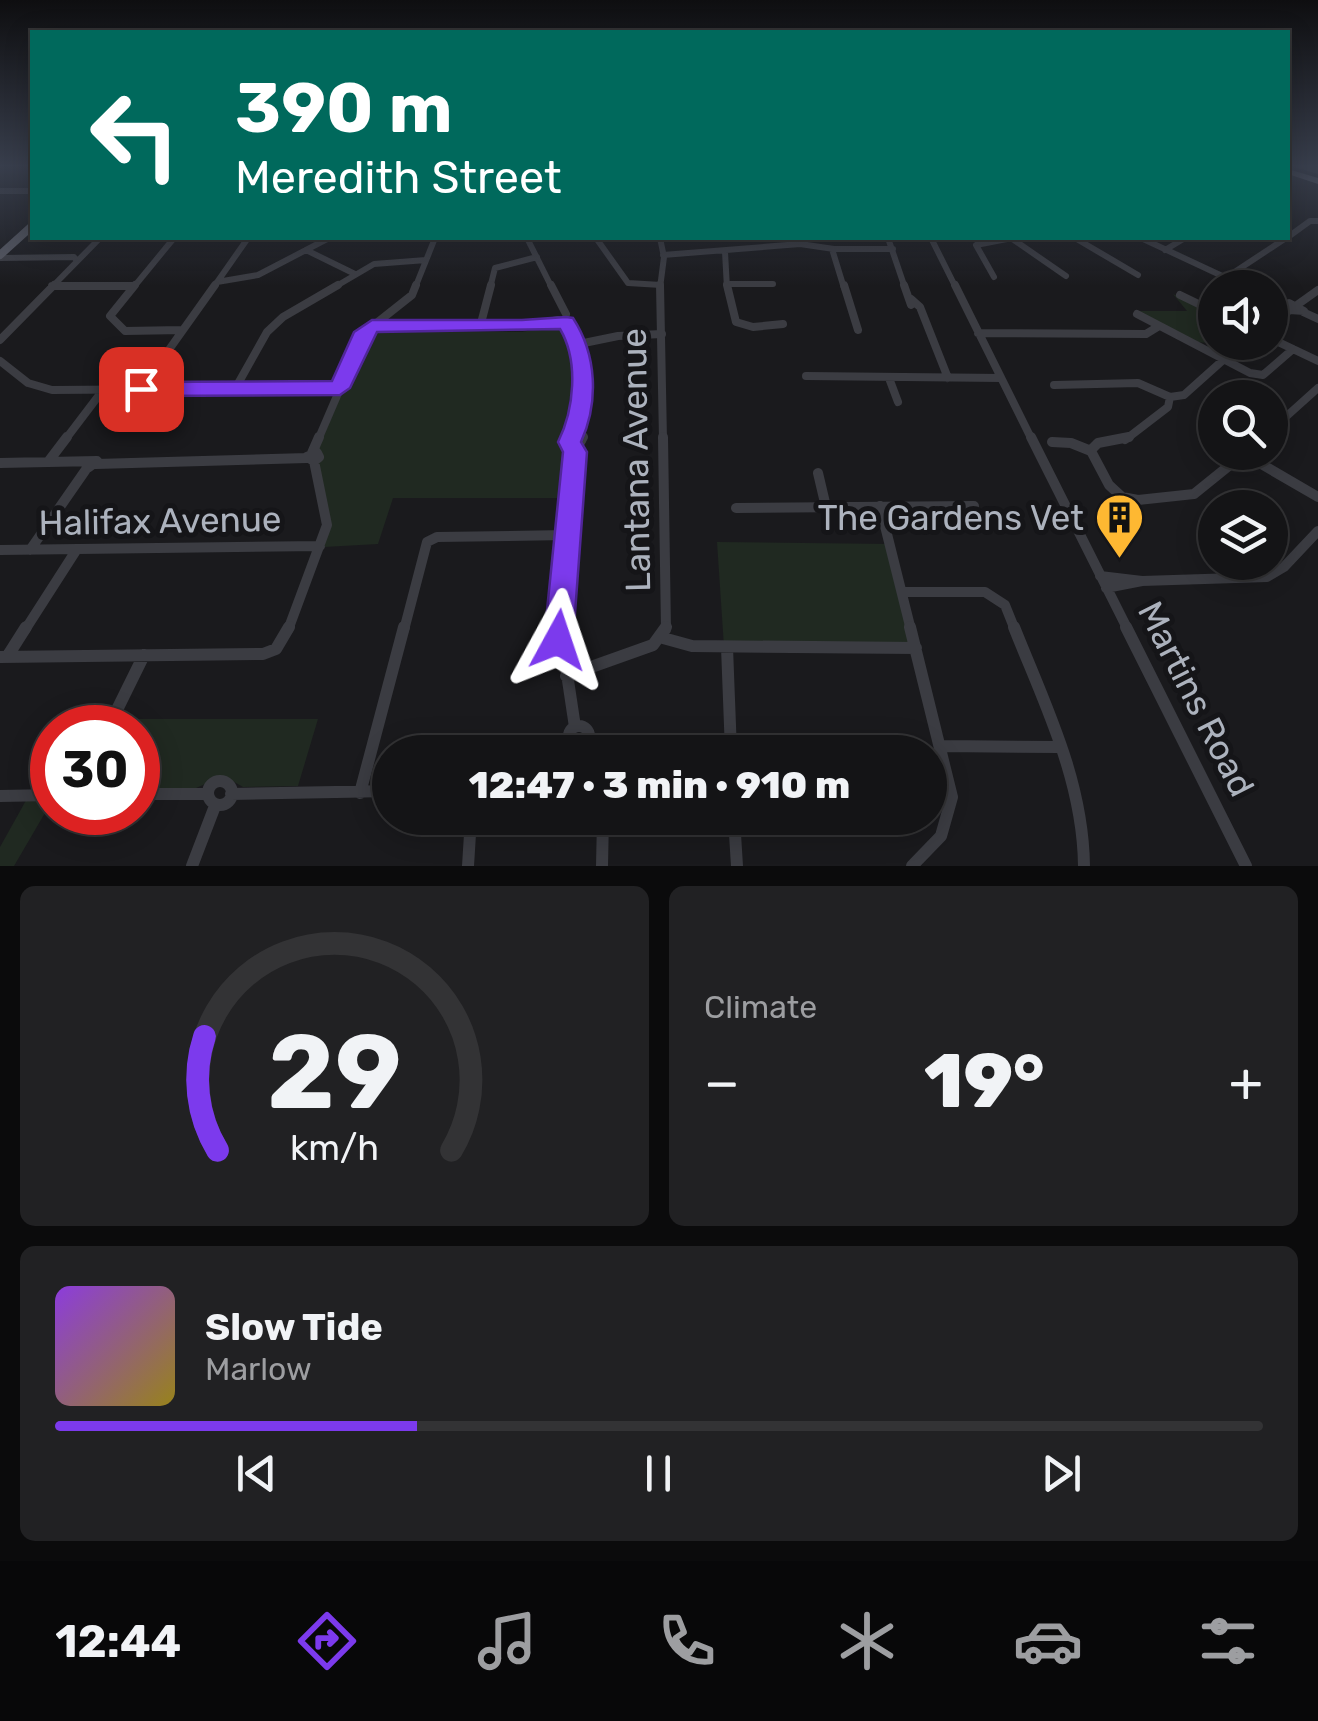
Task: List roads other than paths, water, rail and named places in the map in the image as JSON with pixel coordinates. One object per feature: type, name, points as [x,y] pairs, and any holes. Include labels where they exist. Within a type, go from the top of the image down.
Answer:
[{"type":"main road","points":[[0,256],[30,224]]},
{"type":"street","points":[[1290,235],[1310,221],[1318,222]]},
{"type":"street","points":[[0,340],[98,240]]},
{"type":"street","points":[[172,240],[110,316],[120,329],[182,330]]},
{"type":"street","points":[[141,389],[247,240]]},
{"type":"street","points":[[217,282],[258,275],[325,240]]},
{"type":"street","points":[[3,657],[262,654],[276,649],[286,636],[327,525],[311,457],[364,332],[412,295],[434,240]]},
{"type":"street","points":[[528,240],[579,344],[582,368],[577,426],[569,442],[575,452],[558,640],[577,735]]},
{"type":"street","points":[[597,240],[628,284],[661,285]]},
{"type":"street","name":"Lantana Avenue","points":[[566,676],[644,649],[662,638],[666,600],[660,240]]},
{"type":"street","points":[[889,240],[911,307],[920,314],[948,378]]},
{"type":"street","name":"Martins Road","points":[[931,240],[1246,866]]},
{"type":"street","points":[[994,277],[976,245],[1002,240]]},
{"type":"street","points":[[1015,240],[1066,276]]},
{"type":"street","points":[[1077,240],[1138,276]]},
{"type":"street","points":[[1145,240],[1209,270]]},
{"type":"street","points":[[1165,250],[1182,240]]},
{"type":"street","points":[[1239,270],[1283,240]]},
{"type":"street","points":[[663,255],[800,244],[832,249],[892,249]]},
{"type":"street","points":[[832,249],[858,330]]},
{"type":"street","points":[[306,250],[355,274]]},
{"type":"street","points":[[724,252],[728,312],[748,327],[783,324]]},
{"type":"street","points":[[0,256],[78,261]]},
{"type":"street","points":[[480,327],[495,268],[537,257]]},
{"type":"street","points":[[235,388],[272,327],[355,274],[386,260],[426,260]]},
{"type":"street","points":[[729,284],[773,284]]},
{"type":"street","points":[[52,286],[133,286]]},
{"type":"street","points":[[1288,312],[1318,290]]},
{"type":"street","points":[[1180,295],[1198,306]]},
{"type":"street","points":[[1288,305],[1318,318]]},
{"type":"street","points":[[1137,314],[1222,361],[1259,376],[1294,349]]},
{"type":"street","points":[[372,326],[522,326],[562,316]]},
{"type":"street","points":[[978,333],[1146,334],[1159,326]]},
{"type":"street","points":[[579,344],[618,336],[662,334]]},
{"type":"street","points":[[1288,346],[1318,361]]},
{"type":"street","points":[[1054,385],[1138,382],[1170,398],[1184,395],[1222,361]]},
{"type":"street","points":[[2,366],[28,383],[48,390],[340,388]]},
{"type":"street","points":[[806,376],[1001,378]]},
{"type":"street","points":[[890,378],[898,402]]},
{"type":"street","points":[[1288,415],[1318,388]]},
{"type":"street","points":[[48,462],[103,390]]},
{"type":"street","points":[[1092,448],[1098,443],[1124,442],[1168,407],[1170,398]]},
{"type":"street","points":[[1052,442],[1078,442],[1092,448],[1113,488],[1123,498],[1128,520]]},
{"type":"street","points":[[0,463],[89,465],[311,457]]},
{"type":"street","points":[[30,550],[89,465]]},
{"type":"street","points":[[1123,498],[1191,498],[1225,470]]},
{"type":"street","points":[[1274,470],[1318,496]]},
{"type":"street","points":[[818,473],[826,507]]},
{"type":"street","points":[[880,506],[939,735]]},
{"type":"street","points":[[736,508],[974,506]]},
{"type":"street","points":[[1103,582],[1267,577],[1284,567],[1318,531]]},
{"type":"street","points":[[360,793],[427,542],[438,536],[567,535]]},
{"type":"street","name":"Halifax Avenue","points":[[0,550],[320,546]]},
{"type":"street","points":[[3,657],[77,550]]},
{"type":"street","points":[[904,592],[982,592],[1000,598],[1006,605],[1059,746],[1081,821],[1084,866]]},
{"type":"street","points":[[662,638],[682,646],[916,648]]},
{"type":"street","points":[[727,647],[730,735]]},
{"type":"street","points":[[119,705],[144,655]]},
{"type":"street","points":[[947,746],[1059,746]]},
{"type":"street","points":[[947,772],[952,797],[947,823]]},
{"type":"street","points":[[192,866],[211,800],[222,780],[232,784],[231,794],[372,792]]},
{"type":"street","points":[[0,796],[30,795]]},
{"type":"street","points":[[160,796],[211,800]]},
{"type":"street","points":[[468,866],[471,835]]},
{"type":"street","points":[[602,866],[603,835]]},
{"type":"street","points":[[735,835],[737,866]]},
{"type":"street","points":[[912,866],[937,844],[941,835]]},
{"type":"place","name":"The Gardens Vet","points":[[1119,560]]}]
